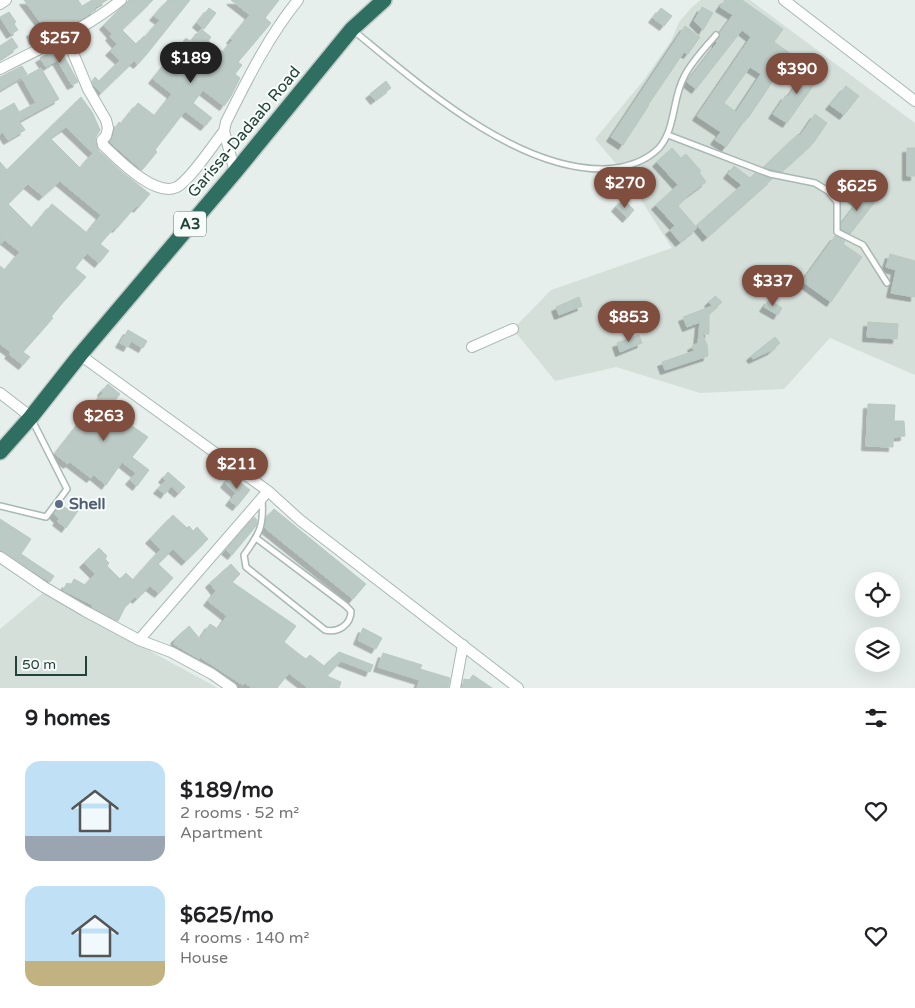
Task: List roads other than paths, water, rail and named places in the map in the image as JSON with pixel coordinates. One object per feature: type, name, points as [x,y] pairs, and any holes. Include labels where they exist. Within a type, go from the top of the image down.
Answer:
[{"type":"highway","name":"Garissa-Dadaab Road","points":[[0,452],[235,172],[352,29],[384,0]]},
{"type":"street","points":[[0,4],[6,0]]},
{"type":"street","points":[[0,69],[66,36],[102,15],[121,0]]},
{"type":"street","points":[[66,36],[88,89],[106,120],[108,128],[106,136],[102,140],[103,145],[130,170],[159,188],[168,189],[177,187],[188,177],[224,131],[226,122],[251,73],[282,19],[298,0]]},
{"type":"street","points":[[784,0],[915,101]]},
{"type":"street","points":[[224,131],[235,172]]},
{"type":"street","points":[[472,347],[513,329]]},
{"type":"street","points":[[80,355],[300,520],[518,688]]},
{"type":"street","points":[[0,393],[31,417]]},
{"type":"street","points":[[139,640],[265,495]]},
{"type":"street","points":[[0,557],[61,596],[139,640],[171,652],[212,674],[232,688]]},
{"type":"street","points":[[455,688],[463,645]]},
{"type":"lane","points":[[352,29],[435,98],[507,143],[554,161],[587,169],[616,168],[638,163],[658,148],[668,135],[678,92],[684,77],[716,35]]},
{"type":"lane","points":[[668,135],[770,174],[815,184],[828,191],[837,202],[837,232],[864,245],[887,283]]},
{"type":"lane","points":[[0,506],[46,517],[67,489],[31,417]]},
{"type":"lane","points":[[256,538],[352,611],[348,621],[340,630],[333,632],[325,630],[246,567],[244,554],[256,538],[263,519],[265,495]]},
{"type":"place","name":"Shell","points":[[59,504]]}]
